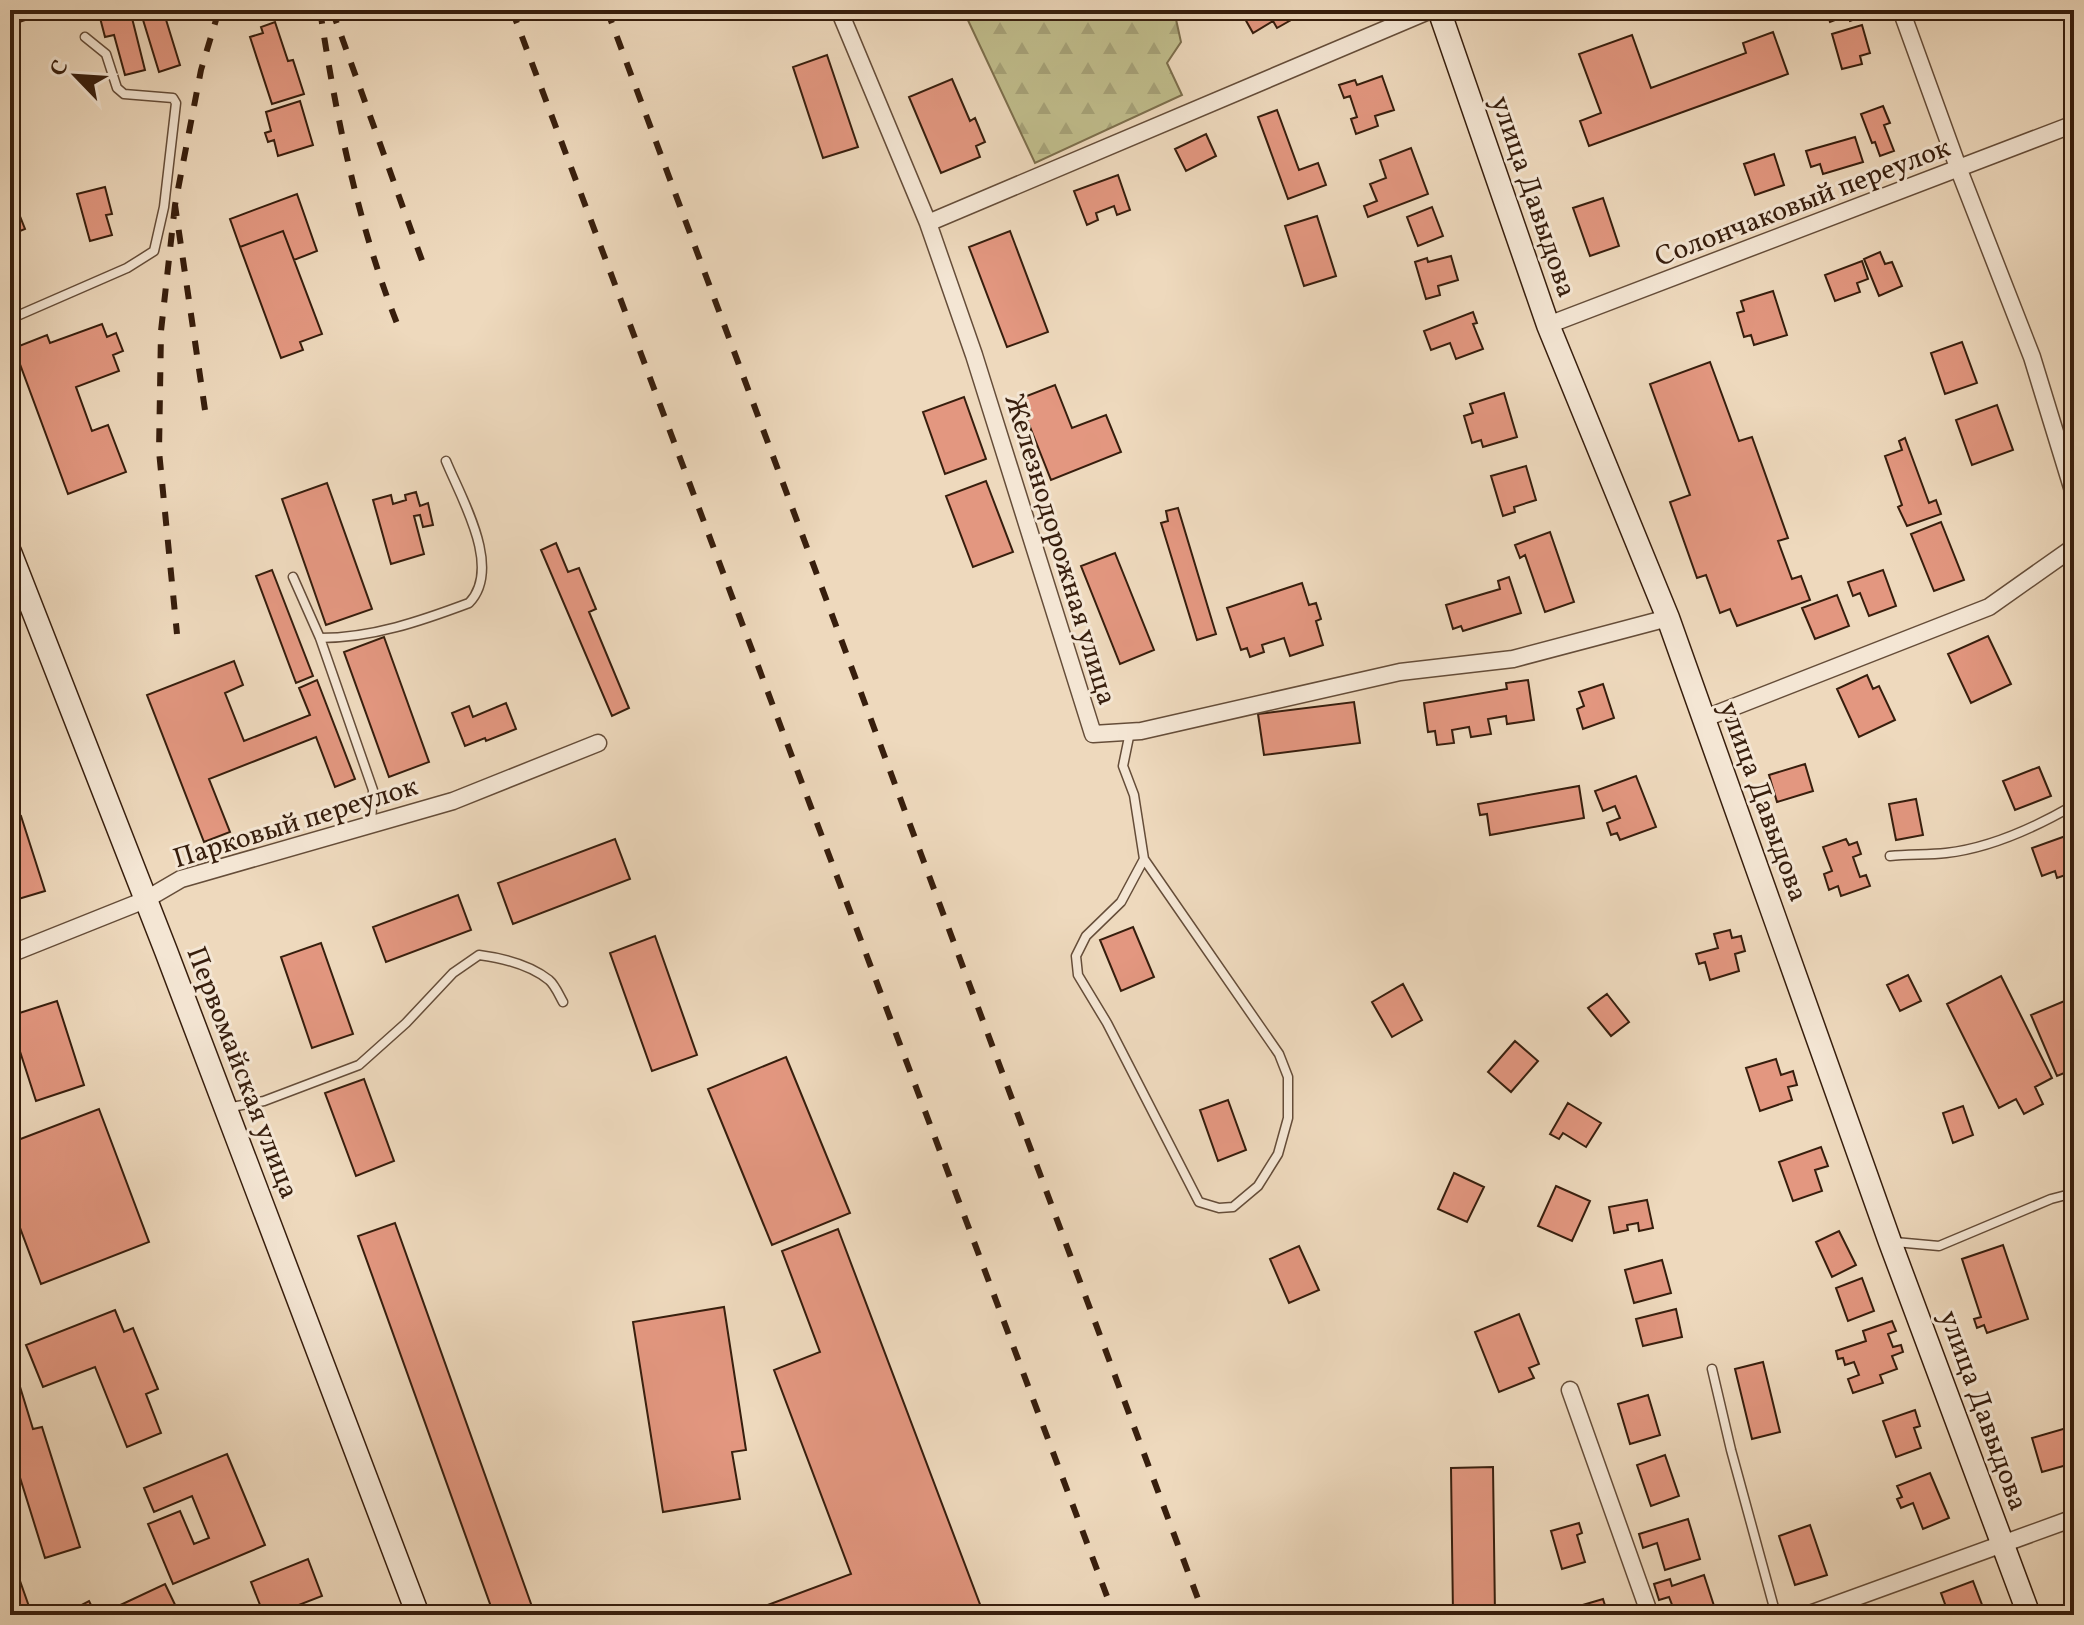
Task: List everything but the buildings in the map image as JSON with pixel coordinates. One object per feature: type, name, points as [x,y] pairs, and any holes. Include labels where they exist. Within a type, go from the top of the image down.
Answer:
[{"type":"main road","name":"улица Давыдова","points":[[1439,10],[1548,325],[1668,618],[1890,1242],[2029,1615]]},
{"type":"main road","name":"Первомайская улица","points":[[10,552],[418,1615]]},
{"type":"street","name":"Железнодорожная улица","points":[[839,10],[928,223],[974,355],[1093,734],[1130,731],[1400,672],[1513,659],[1668,618]]},
{"type":"street","points":[[928,223],[1431,10]]},
{"type":"street","points":[[1901,10],[2032,357],[2074,494]]},
{"type":"street","name":"Солончаковый переулок","points":[[1548,325],[2074,124]]},
{"type":"street","points":[[1703,719],[1989,607],[2074,547]]},
{"type":"street","name":"Парковый переулок","points":[[10,954],[145,900],[181,879],[453,801],[598,743]]},
{"type":"street","points":[[1570,1390],[1650,1615]]},
{"type":"street","points":[[1807,1615],[2074,1518]]},
{"type":"lane","points":[[10,319],[127,268],[154,251],[164,207],[176,103],[173,98],[161,95],[124,94],[117,88],[106,54],[85,37]]},
{"type":"lane","points":[[320,638],[343,638],[396,628],[469,603],[477,595],[482,565],[481,546],[446,461]]},
{"type":"lane","points":[[293,577],[320,638],[373,790],[371,825]]},
{"type":"lane","points":[[1130,731],[1123,766],[1134,795],[1144,859],[1279,1054],[1288,1077],[1288,1118],[1278,1154],[1258,1186],[1233,1207],[1219,1208],[1199,1202],[1107,1023],[1078,975],[1076,956],[1086,936],[1121,902],[1144,859]]},
{"type":"lane","points":[[1890,856],[1949,853],[1986,844],[2049,819],[2074,805]]},
{"type":"lane","points":[[225,1109],[264,1101],[359,1065],[406,1023],[453,973],[479,955],[527,968],[550,981],[563,1002]]},
{"type":"lane","points":[[1890,1242],[1939,1246],[2051,1199],[2074,1193]]},
{"type":"lane","points":[[1712,1369],[1776,1615]]},
{"type":"green space","points":[[970,10],[1174,10],[1181,42],[1167,63],[1182,95],[1035,163],[966,16]]},
{"type":"railway","points":[[205,410],[175,205],[201,70],[219,10]]},
{"type":"railway","points":[[320,10],[350,170],[371,249],[398,326]]},
{"type":"railway","points":[[332,10],[424,266]]},
{"type":"railway","points":[[512,10],[1114,1615]]},
{"type":"railway","points":[[607,10],[1204,1615]]},
{"type":"railway","points":[[175,205],[161,331],[159,451],[177,634]]}]
